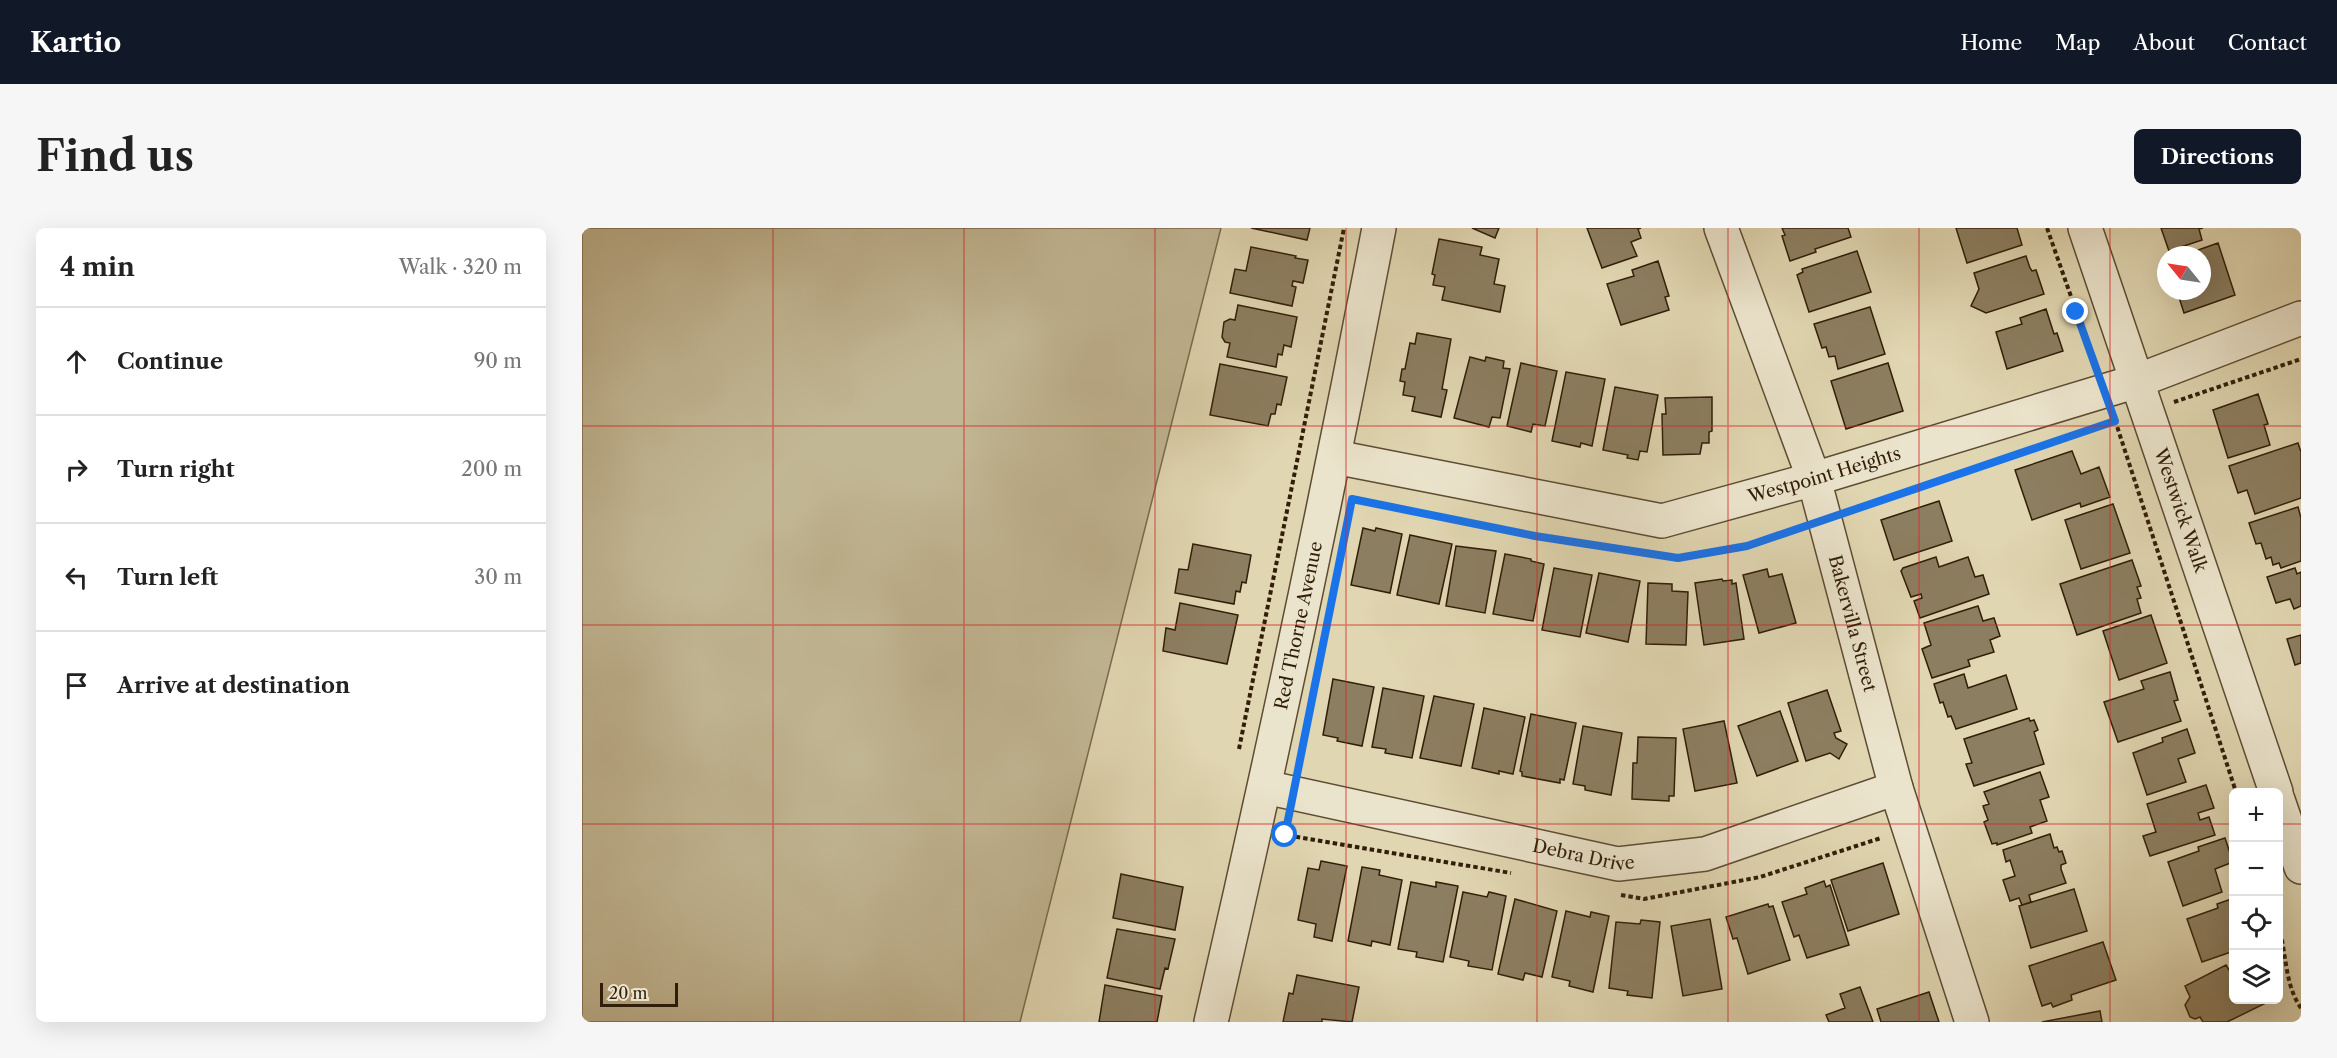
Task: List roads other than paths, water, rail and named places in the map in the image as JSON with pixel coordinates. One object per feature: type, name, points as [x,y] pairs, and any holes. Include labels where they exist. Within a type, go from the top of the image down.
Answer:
[{"type":"street","name":"Red Thorne Avenue","points":[[1211,1022],[1265,787],[1335,457],[1379,228]]},
{"type":"street","name":"Bakervilla Street","points":[[1721,228],[1814,479],[1896,788],[1972,1022]]},
{"type":"street","name":"Westwick Walk","points":[[2085,228],[2275,788]]},
{"type":"street","name":"Westpoint Heights","points":[[1335,457],[1662,521],[1814,479],[2137,381],[2301,318]]},
{"type":"street","name":"Debra Drive","points":[[1265,787],[1618,864],[1705,854],[1896,788]]},
{"type":"street","points":[[2283,815],[2301,867]]}]
